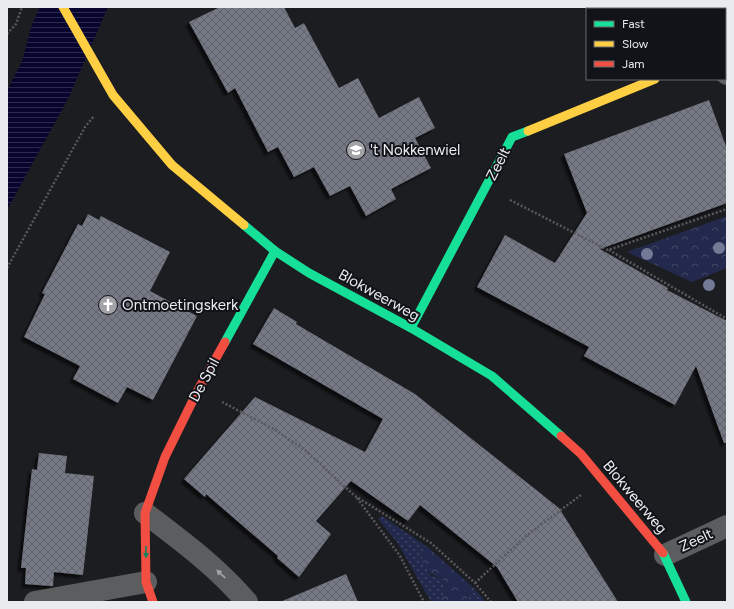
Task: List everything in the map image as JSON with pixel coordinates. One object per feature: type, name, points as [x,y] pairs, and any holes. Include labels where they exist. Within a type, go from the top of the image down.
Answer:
[{"type":"street","name":"Blokweerweg","points":[[63,7],[113,95],[172,165],[275,251],[310,273],[411,328],[492,376],[581,454],[665,554],[686,602]]},
{"type":"street","name":"Zeelt","points":[[411,328],[512,138],[654,80]]},
{"type":"street","name":"De Spil","points":[[35,602],[150,592],[145,514],[165,457],[198,390],[275,251]]},
{"type":"street","points":[[145,514],[199,553],[230,582],[247,602]]},
{"type":"street","name":"Zeelt","points":[[665,554],[727,526]]},
{"type":"path","points":[[7,34],[16,24],[22,7]]},
{"type":"path","points":[[7,268],[85,127],[113,95]]},
{"type":"path","points":[[486,187],[608,250],[727,319]]},
{"type":"path","points":[[608,250],[727,209]]},
{"type":"path","points":[[198,390],[272,428],[305,450],[355,496],[400,556],[424,602]]},
{"type":"path","points":[[475,583],[526,536],[602,479]]},
{"type":"path","points":[[355,496],[430,543],[475,583],[491,602]]},
{"type":"green space","points":[[727,216],[727,268],[692,282],[627,252]]},
{"type":"green space","points":[[382,516],[429,548],[422,558],[430,575],[444,580],[448,585],[439,602],[431,602],[397,542],[378,519]]},
{"type":"green space","points":[[429,548],[475,589],[467,597],[468,602],[439,602],[448,585],[426,569],[422,558]]},
{"type":"green space","points":[[475,589],[486,602],[468,602],[467,597]]},
{"type":"shaded area","points":[[40,7],[108,7],[69,97],[7,210],[7,91],[22,61],[32,24]]},
{"type":"building","points":[[220,7],[284,7],[295,28],[304,23],[339,88],[358,78],[379,118],[419,97],[435,128],[415,138],[431,168],[391,189],[396,199],[366,216],[350,186],[330,196],[314,167],[294,177],[278,147],[268,152],[235,88],[228,93],[189,22]]},
{"type":"building","points":[[709,100],[727,149],[727,203],[600,249],[668,288],[667,290],[727,321],[727,443],[724,443],[696,366],[675,405],[584,356],[589,347],[477,287],[505,235],[555,263],[587,213],[564,154]]},
{"type":"building","name":"Ontmoetingskerk","points":[[88,214],[99,220],[101,216],[170,252],[150,291],[197,316],[153,400],[127,387],[118,403],[73,379],[80,366],[24,337],[45,294],[42,293],[78,224],[82,226]]},
{"type":"building","points":[[274,308],[297,322],[296,324],[415,394],[559,508],[618,602],[518,602],[497,567],[420,505],[408,521],[351,481],[316,521],[331,534],[299,577],[277,558],[278,556],[206,494],[205,497],[184,479],[255,397],[365,452],[383,419],[253,344]]},
{"type":"building","points":[[39,453],[67,456],[65,473],[94,476],[83,575],[54,572],[53,586],[25,584],[26,568],[21,568],[32,469],[37,470]]},
{"type":"building","points":[[346,574],[358,602],[280,602]]},
{"type":"traffic: fast","points":[[411,328],[512,137],[528,131]]},
{"type":"traffic: fast","points":[[244,225],[275,251],[309,273],[411,328],[492,376],[561,436]]},
{"type":"traffic: fast","points":[[225,342],[275,251]]},
{"type":"traffic: fast","points":[[663,553],[686,602]]},
{"type":"traffic: slow","points":[[63,7],[113,95],[172,165],[244,225]]},
{"type":"traffic: slow","points":[[528,131],[653,80]]},
{"type":"traffic: jam","points":[[153,602],[146,582],[145,513],[165,457],[198,390],[225,342]]},
{"type":"traffic: jam","points":[[561,436],[581,454],[663,553]]},
{"type":"place","name":"'t Nokkenwiel","points":[[356,150]]},
{"type":"place","name":"Ontmoetingskerk","points":[[108,305]]}]
